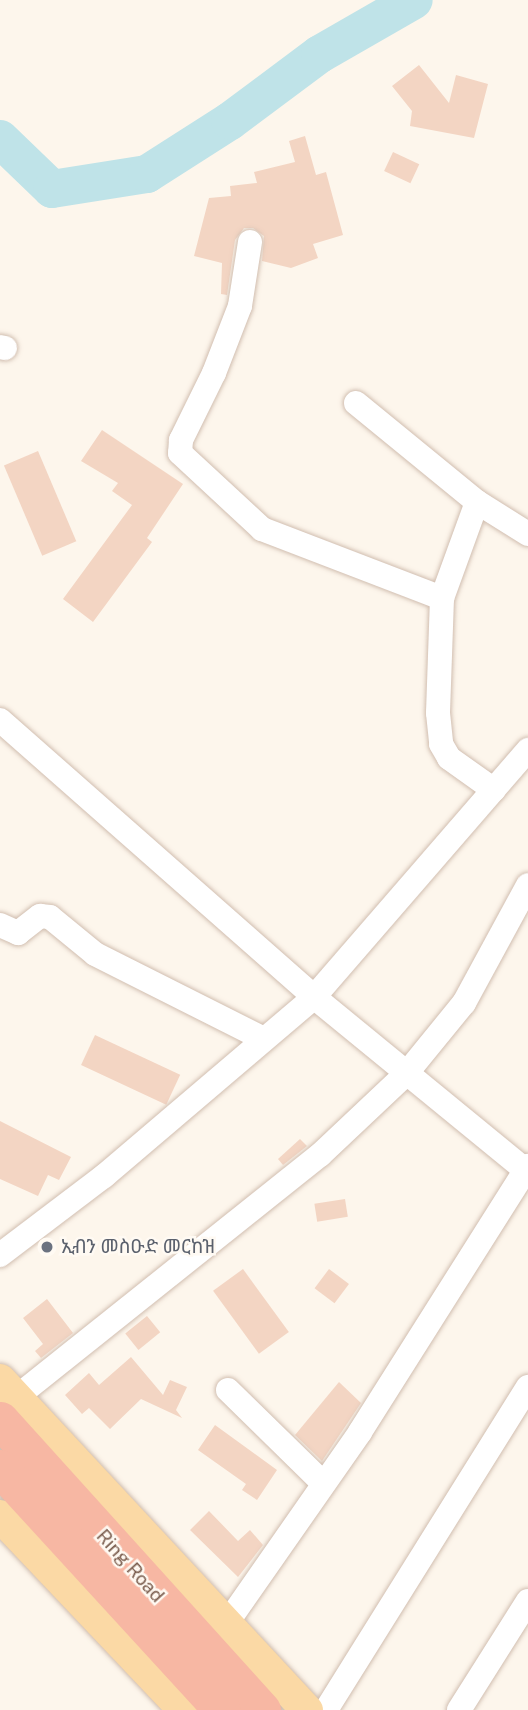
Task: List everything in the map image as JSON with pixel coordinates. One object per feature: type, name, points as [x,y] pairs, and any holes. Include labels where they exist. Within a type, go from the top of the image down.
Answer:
[{"type":"highway","name":"Ring Road","points":[[6,1399],[262,1710]]},
{"type":"highway","name":"Ring Road","points":[[0,1468],[222,1710]]},
{"type":"main road","points":[[6,1399],[227,1623],[307,1710]]},
{"type":"main road","points":[[0,1516],[182,1709]]},
{"type":"street","points":[[250,242],[240,306],[180,453],[262,529],[442,598]]},
{"type":"street","points":[[356,403],[477,502],[528,534]]},
{"type":"street","points":[[477,502],[442,598],[438,702],[441,744],[449,758],[494,790]]},
{"type":"street","points":[[0,720],[314,996],[406,1074],[527,1169],[360,1432],[322,1482],[227,1623]]},
{"type":"street","points":[[0,1255],[104,1176],[314,996],[528,750]]},
{"type":"street","points":[[6,1399],[320,1155],[406,1074],[464,1003],[528,885]]},
{"type":"street","points":[[0,925],[18,933],[40,916],[50,917],[95,954],[264,1039]]},
{"type":"street","points":[[326,1710],[528,1387]]},
{"type":"street","points":[[228,1390],[322,1482]]},
{"type":"street","points":[[459,1710],[528,1601]]},
{"type":"building","points":[[419,65],[449,103],[456,75],[488,84],[474,138],[410,126],[412,111],[392,86]]},
{"type":"building","points":[[305,136],[316,175],[326,172],[343,235],[313,244],[318,258],[291,268],[262,261],[264,236],[253,228],[244,228],[235,240],[227,295],[221,294],[222,263],[194,256],[209,198],[231,196],[230,186],[257,183],[254,172],[295,162],[289,141]]},
{"type":"building","points":[[393,152],[419,164],[410,183],[384,171]]},
{"type":"building","points":[[102,430],[183,484],[147,538],[152,542],[93,622],[63,599],[132,505],[112,491],[118,483],[81,461]]},
{"type":"building","points":[[38,451],[76,541],[42,556],[4,465]]},
{"type":"building","points":[[95,1035],[180,1075],[166,1105],[81,1065]]},
{"type":"building","points":[[0,1121],[71,1157],[59,1180],[48,1175],[38,1196],[0,1179]]},
{"type":"building","points":[[300,1139],[307,1146],[283,1165],[278,1159]]},
{"type":"building","points":[[345,1199],[348,1217],[317,1222],[314,1204]]},
{"type":"building","points":[[243,1269],[289,1332],[259,1354],[213,1291]]},
{"type":"building","points":[[329,1269],[349,1284],[335,1303],[315,1288]]},
{"type":"building","points":[[47,1299],[73,1333],[41,1358],[35,1351],[43,1344],[23,1318]]},
{"type":"building","points":[[147,1316],[160,1332],[138,1350],[125,1334]]},
{"type":"building","points":[[131,1357],[163,1395],[170,1380],[187,1387],[176,1410],[182,1418],[141,1399],[110,1429],[89,1408],[82,1414],[65,1395],[89,1373],[99,1385]]},
{"type":"building","points":[[339,1382],[361,1403],[322,1461],[295,1435]]},
{"type":"building","points":[[215,1425],[277,1470],[257,1500],[242,1490],[246,1484],[198,1450]]},
{"type":"building","points":[[209,1511],[238,1541],[250,1530],[263,1545],[238,1577],[190,1530]]},
{"type":"waterway","points":[[0,139],[52,189],[147,174],[230,121],[320,54],[414,0]]},
{"type":"place","name":"ኢብን መስዑድ መርከዝ","points":[[47,1247]]}]
